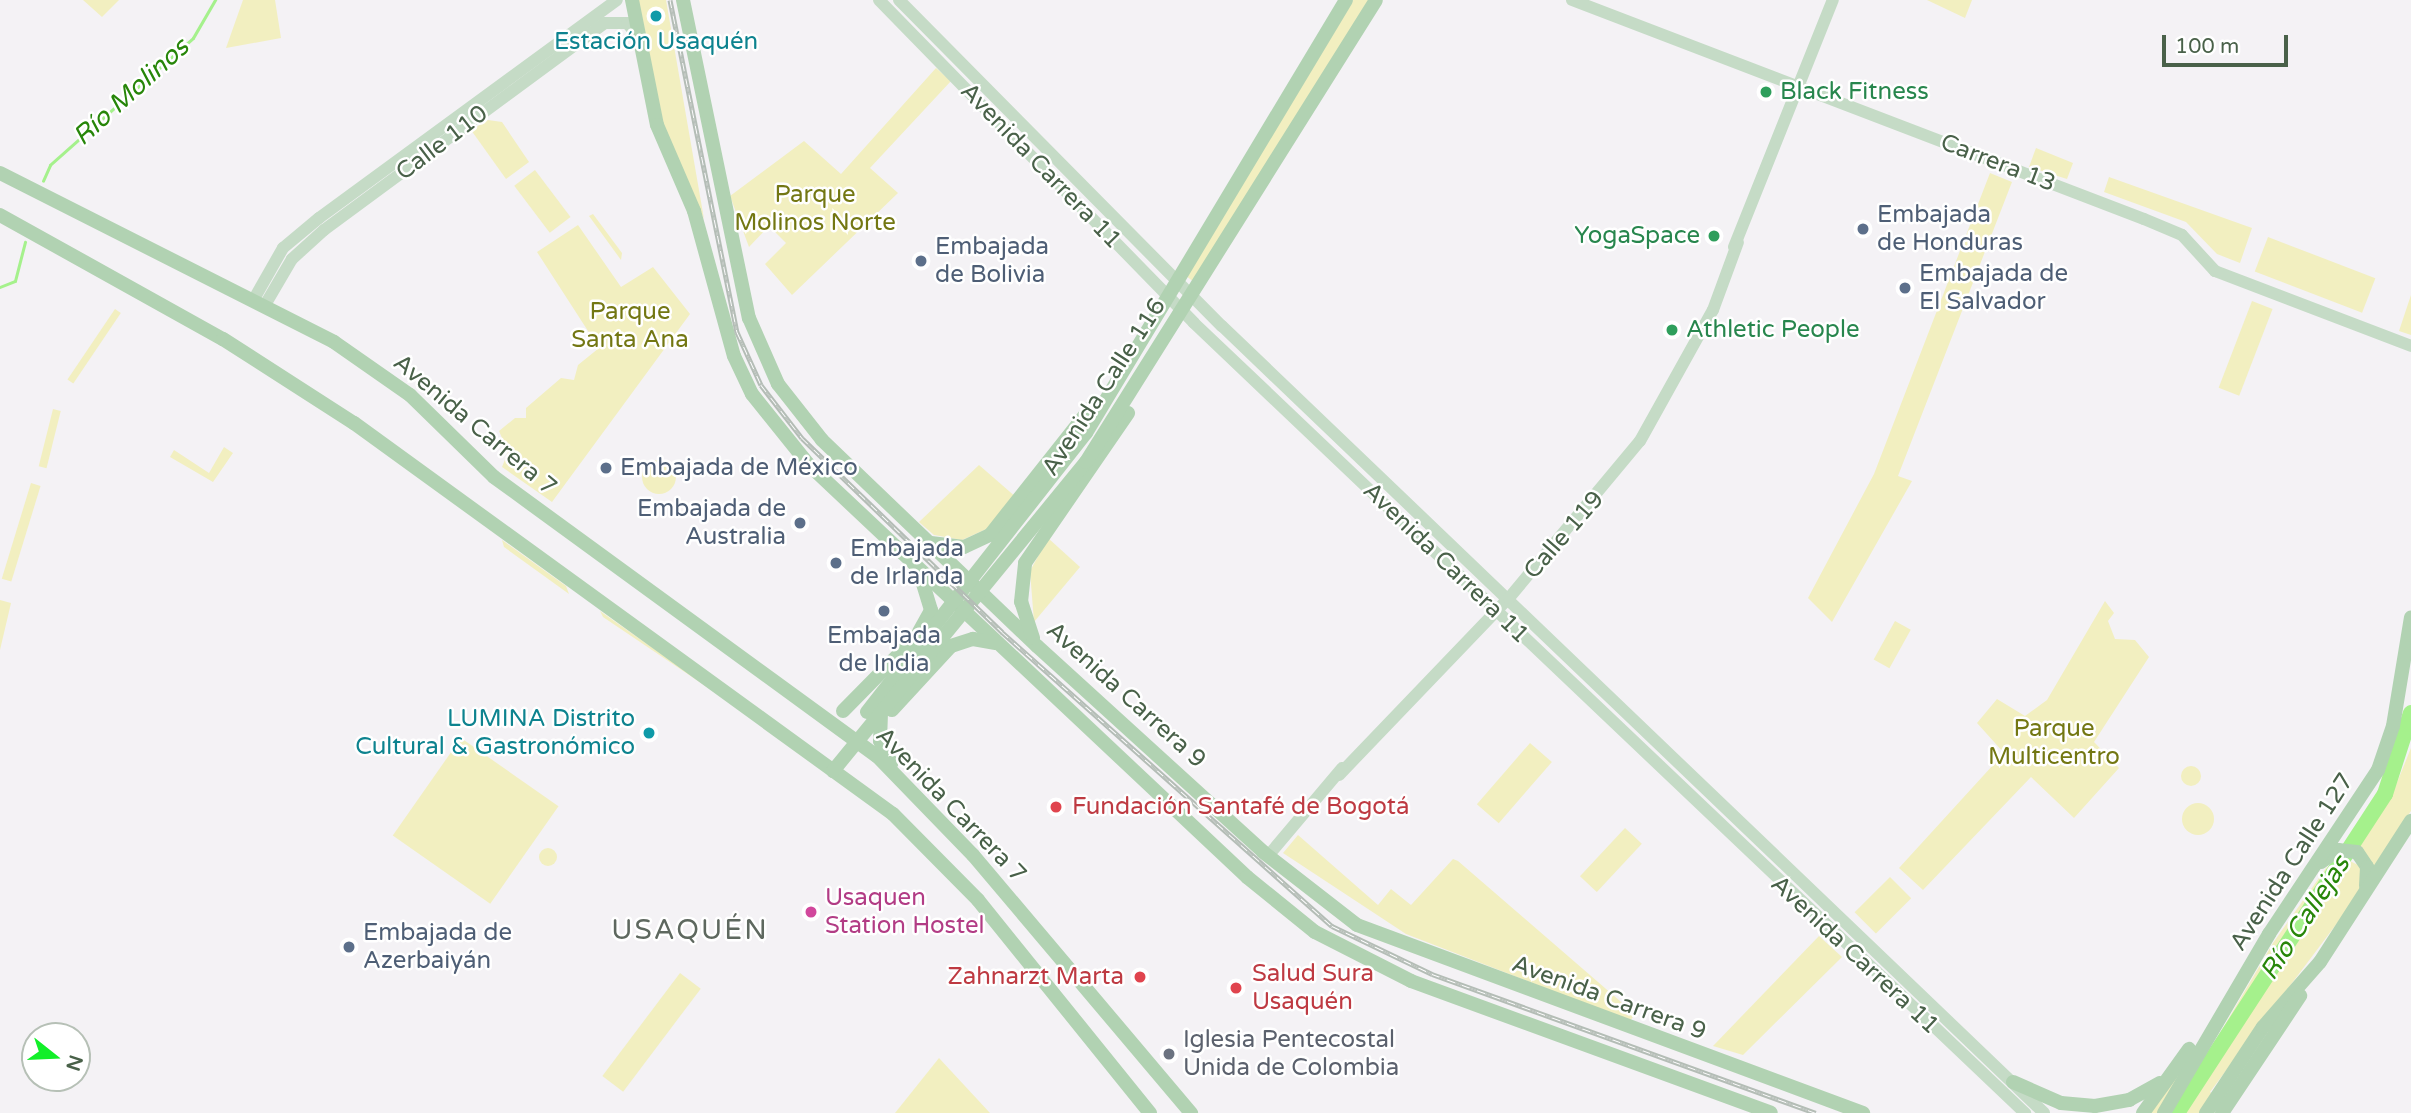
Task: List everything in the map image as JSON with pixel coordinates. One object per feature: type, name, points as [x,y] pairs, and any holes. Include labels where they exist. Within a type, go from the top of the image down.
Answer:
[{"type":"main road","name":"Calle 110","points":[[260,302],[283,248],[319,218],[617,0]]},
{"type":"main road","name":"Avenida Carrera 9","points":[[632,0],[657,125],[697,219],[740,371],[808,464],[1247,877],[1332,943],[1411,981],[1771,1113]]},
{"type":"main road","name":"Avenida Carrera 9","points":[[682,0],[744,295],[778,384],[822,440],[1037,646],[1265,854],[1329,907],[1380,936],[1863,1113]]},
{"type":"main road","name":"Avenida Carrera 11","points":[[879,0],[1182,311],[2022,1110]]},
{"type":"main road","name":"Avenida Carrera 11","points":[[899,0],[1192,295],[2044,1113]]},
{"type":"main road","name":"Avenida Calle 116","points":[[882,711],[892,688],[1048,486],[1104,404],[1346,0]]},
{"type":"main road","name":"Avenida Calle 116","points":[[892,688],[1070,484],[1182,311],[1376,0]]},
{"type":"main road","name":"Carrera 13","points":[[1572,0],[2154,223],[2189,241],[2215,271],[2411,346]]},
{"type":"main road","name":"Calle 119","points":[[1265,854],[1509,598],[1636,446],[1665,398],[1708,316],[1833,0]]},
{"type":"main road","name":"Calle 110","points":[[260,302],[292,259],[324,230],[605,23],[628,23],[639,37]]},
{"type":"main road","name":"Avenida Carrera 7","points":[[0,173],[260,302],[334,342],[410,395],[494,477],[853,738],[908,787],[1191,1113]]},
{"type":"main road","name":"Avenida Carrera 7","points":[[0,215],[212,332],[354,423],[829,769],[936,854],[1150,1113]]},
{"type":"main road","points":[[930,543],[964,548],[996,530],[1145,337]]},
{"type":"main road","points":[[1037,646],[1021,602],[1025,563],[1108,447],[1157,349]]},
{"type":"main road","points":[[843,711],[927,621],[929,593],[915,567]]},
{"type":"main road","name":"Avenida Calle 127","points":[[2164,1113],[2269,934],[2313,869],[2385,752],[2411,617]]},
{"type":"main road","points":[[829,769],[853,738],[951,646],[972,639],[998,644]]},
{"type":"main road","points":[[817,712],[882,711]]},
{"type":"main road","points":[[882,711],[883,749],[908,787]]},
{"type":"main road","points":[[2222,1113],[2411,821]]},
{"type":"main road","points":[[2313,869],[2338,850],[2357,852],[2367,867],[2364,894]]},
{"type":"main road","points":[[2143,1113],[2269,934]]},
{"type":"main road","points":[[2206,1113],[2263,1027],[2320,962]]},
{"type":"main road","points":[[2013,1082],[2061,1103],[2095,1106],[2129,1100],[2170,1076]]},
{"type":"green space","points":[[83,0],[119,0],[102,17]]},
{"type":"green space","points":[[243,0],[275,0],[281,38],[226,48]]},
{"type":"green space","points":[[637,0],[666,0],[704,219],[662,123]]},
{"type":"green space","points":[[1353,0],[1371,0],[1195,283],[1185,275]]},
{"type":"green space","points":[[1927,0],[1972,0],[1965,18]]},
{"type":"green space","name":"Parque Molinos Norte","points":[[936,68],[951,81],[870,168],[898,193],[792,295],[765,264],[786,243],[769,226],[749,247],[730,196],[804,141],[841,174]]},
{"type":"green space","points":[[488,120],[502,122],[529,162],[506,179],[471,130]]},
{"type":"green space","points":[[2036,148],[2073,163],[2067,179],[2029,167]]},
{"type":"green space","points":[[535,170],[571,217],[550,233],[514,186]]},
{"type":"green space","points":[[1990,173],[2012,182],[1898,476],[1912,481],[1832,622],[1808,598],[1874,474]]},
{"type":"green space","points":[[2109,177],[2252,228],[2240,263],[2217,254],[2186,222],[2104,192]]},
{"type":"green space","points":[[593,214],[622,253],[621,260],[589,216]]},
{"type":"green space","name":"Parque Santa Ana","points":[[578,225],[621,287],[653,267],[690,314],[552,502],[502,467],[508,452],[499,431],[515,418],[526,418],[526,408],[561,378],[574,380],[578,365],[599,348],[537,252]]},
{"type":"green space","points":[[2268,237],[2375,278],[2362,313],[2255,272]]},
{"type":"green space","points":[[2411,295],[2411,335],[2399,331]]},
{"type":"green space","points":[[2252,301],[2273,309],[2239,396],[2219,388]]},
{"type":"green space","points":[[115,309],[121,313],[73,383],[67,379]]},
{"type":"green space","points":[[53,409],[61,411],[46,468],[39,466]]},
{"type":"green space","points":[[224,447],[233,453],[213,482],[170,457],[174,450],[209,473]]},
{"type":"green space","points":[[659,460],[671,465],[676,477],[671,489],[659,494],[647,489],[642,477],[647,465]]},
{"type":"green space","points":[[979,465],[1017,498],[993,526],[962,540],[934,535],[919,522]]},
{"type":"green space","points":[[31,483],[41,486],[11,582],[2,579]]},
{"type":"green space","points":[[1048,538],[1080,567],[1034,622],[1030,571]]},
{"type":"green space","points":[[502,540],[566,586],[569,594],[504,547]]},
{"type":"green space","points":[[0,600],[11,603],[0,650]]},
{"type":"green space","name":"Parque Multicentro","points":[[2105,601],[2114,613],[2108,621],[2115,639],[2135,640],[2149,657],[2094,742],[2119,768],[2074,818],[2031,777],[1923,890],[1899,868],[2004,753],[1977,723],[1997,699],[2025,716],[2047,700]]},
{"type":"green space","points":[[600,611],[741,710],[603,617]]},
{"type":"green space","points":[[1895,621],[1911,630],[1889,668],[1874,659]]},
{"type":"green space","points":[[461,738],[558,806],[490,904],[393,835]]},
{"type":"green space","points":[[1530,743],[1552,762],[1499,823],[1477,804]]},
{"type":"green space","points":[[2411,748],[2411,811],[2374,867],[2355,847],[2394,790]]},
{"type":"green space","points":[[2187,766],[2195,766],[2201,776],[2195,786],[2187,786],[2181,780],[2181,772]]},
{"type":"green space","points":[[2198,803],[2209,808],[2214,819],[2209,830],[2198,835],[2187,830],[2182,819],[2187,808]]},
{"type":"green space","points":[[1625,828],[1642,844],[1597,892],[1580,876]]},
{"type":"green space","points":[[1298,835],[1378,905],[1391,889],[1411,905],[1453,859],[1458,861],[1635,1014],[1630,1021],[1406,934],[1283,853]]},
{"type":"green space","points":[[548,848],[554,851],[557,857],[554,863],[548,866],[542,863],[539,857],[542,851]]},
{"type":"green space","points":[[2342,857],[2362,867],[2362,890],[2210,1092],[2222,1100],[2214,1113],[2150,1113],[2186,1063],[2199,1069],[2273,943],[2326,868]]},
{"type":"green space","points":[[1890,877],[1911,898],[1876,934],[1855,912]]},
{"type":"green space","points":[[1819,936],[1842,957],[1743,1055],[1713,1046]]},
{"type":"green space","points":[[680,973],[701,989],[623,1092],[602,1076]]},
{"type":"green space","points":[[939,1058],[990,1113],[895,1113]]},
{"type":"waterway","name":"Río Molinos","points":[[43,181],[50,165],[193,38],[215,0]]},
{"type":"waterway","name":"Río Molinos","points":[[0,287],[15,281],[25,242]]},
{"type":"waterway","name":"Río Callejas","points":[[2177,1113],[2385,794],[2411,713]]},
{"type":"railway","points":[[670,0],[737,332],[761,385],[802,438],[1002,632],[1332,926],[1432,974],[1816,1113]]},
{"type":"place","name":"Estación Usaquén","points":[[656,16]]},
{"type":"place","name":"Black Fitness","points":[[1766,92]]},
{"type":"place","name":"Embajada de Honduras","points":[[1863,229]]},
{"type":"place","name":"YogaSpace","points":[[1714,236]]},
{"type":"place","name":"Embajada de Bolivia","points":[[921,261]]},
{"type":"place","name":"Embajada de El Salvador","points":[[1905,288]]},
{"type":"place","name":"Athletic People","points":[[1672,330]]},
{"type":"place","name":"Embajada de México","points":[[606,468]]},
{"type":"place","name":"Embajada de Australia","points":[[800,523]]},
{"type":"place","name":"Embajada de Irlanda","points":[[836,563]]},
{"type":"place","name":"Embajada de India","points":[[884,611]]},
{"type":"place","name":"LUMINA Distrito Cultural & Gastronómico","points":[[649,733]]},
{"type":"place","name":"Fundación Santafé de Bogotá","points":[[1056,807]]},
{"type":"place","name":"Usaquen Station Hostel","points":[[811,912]]},
{"type":"place","name":"Embajada de Azerbaiyán","points":[[349,947]]},
{"type":"place","name":"Zahnarzt Marta","points":[[1140,977]]},
{"type":"place","name":"Salud Sura Usaquén","points":[[1236,988]]},
{"type":"place","name":"Iglesia Pentecostal Unida de Colombia","points":[[1169,1054]]},
{"type":"district","name":"USAQUÉN","points":[[690,930]]}]
